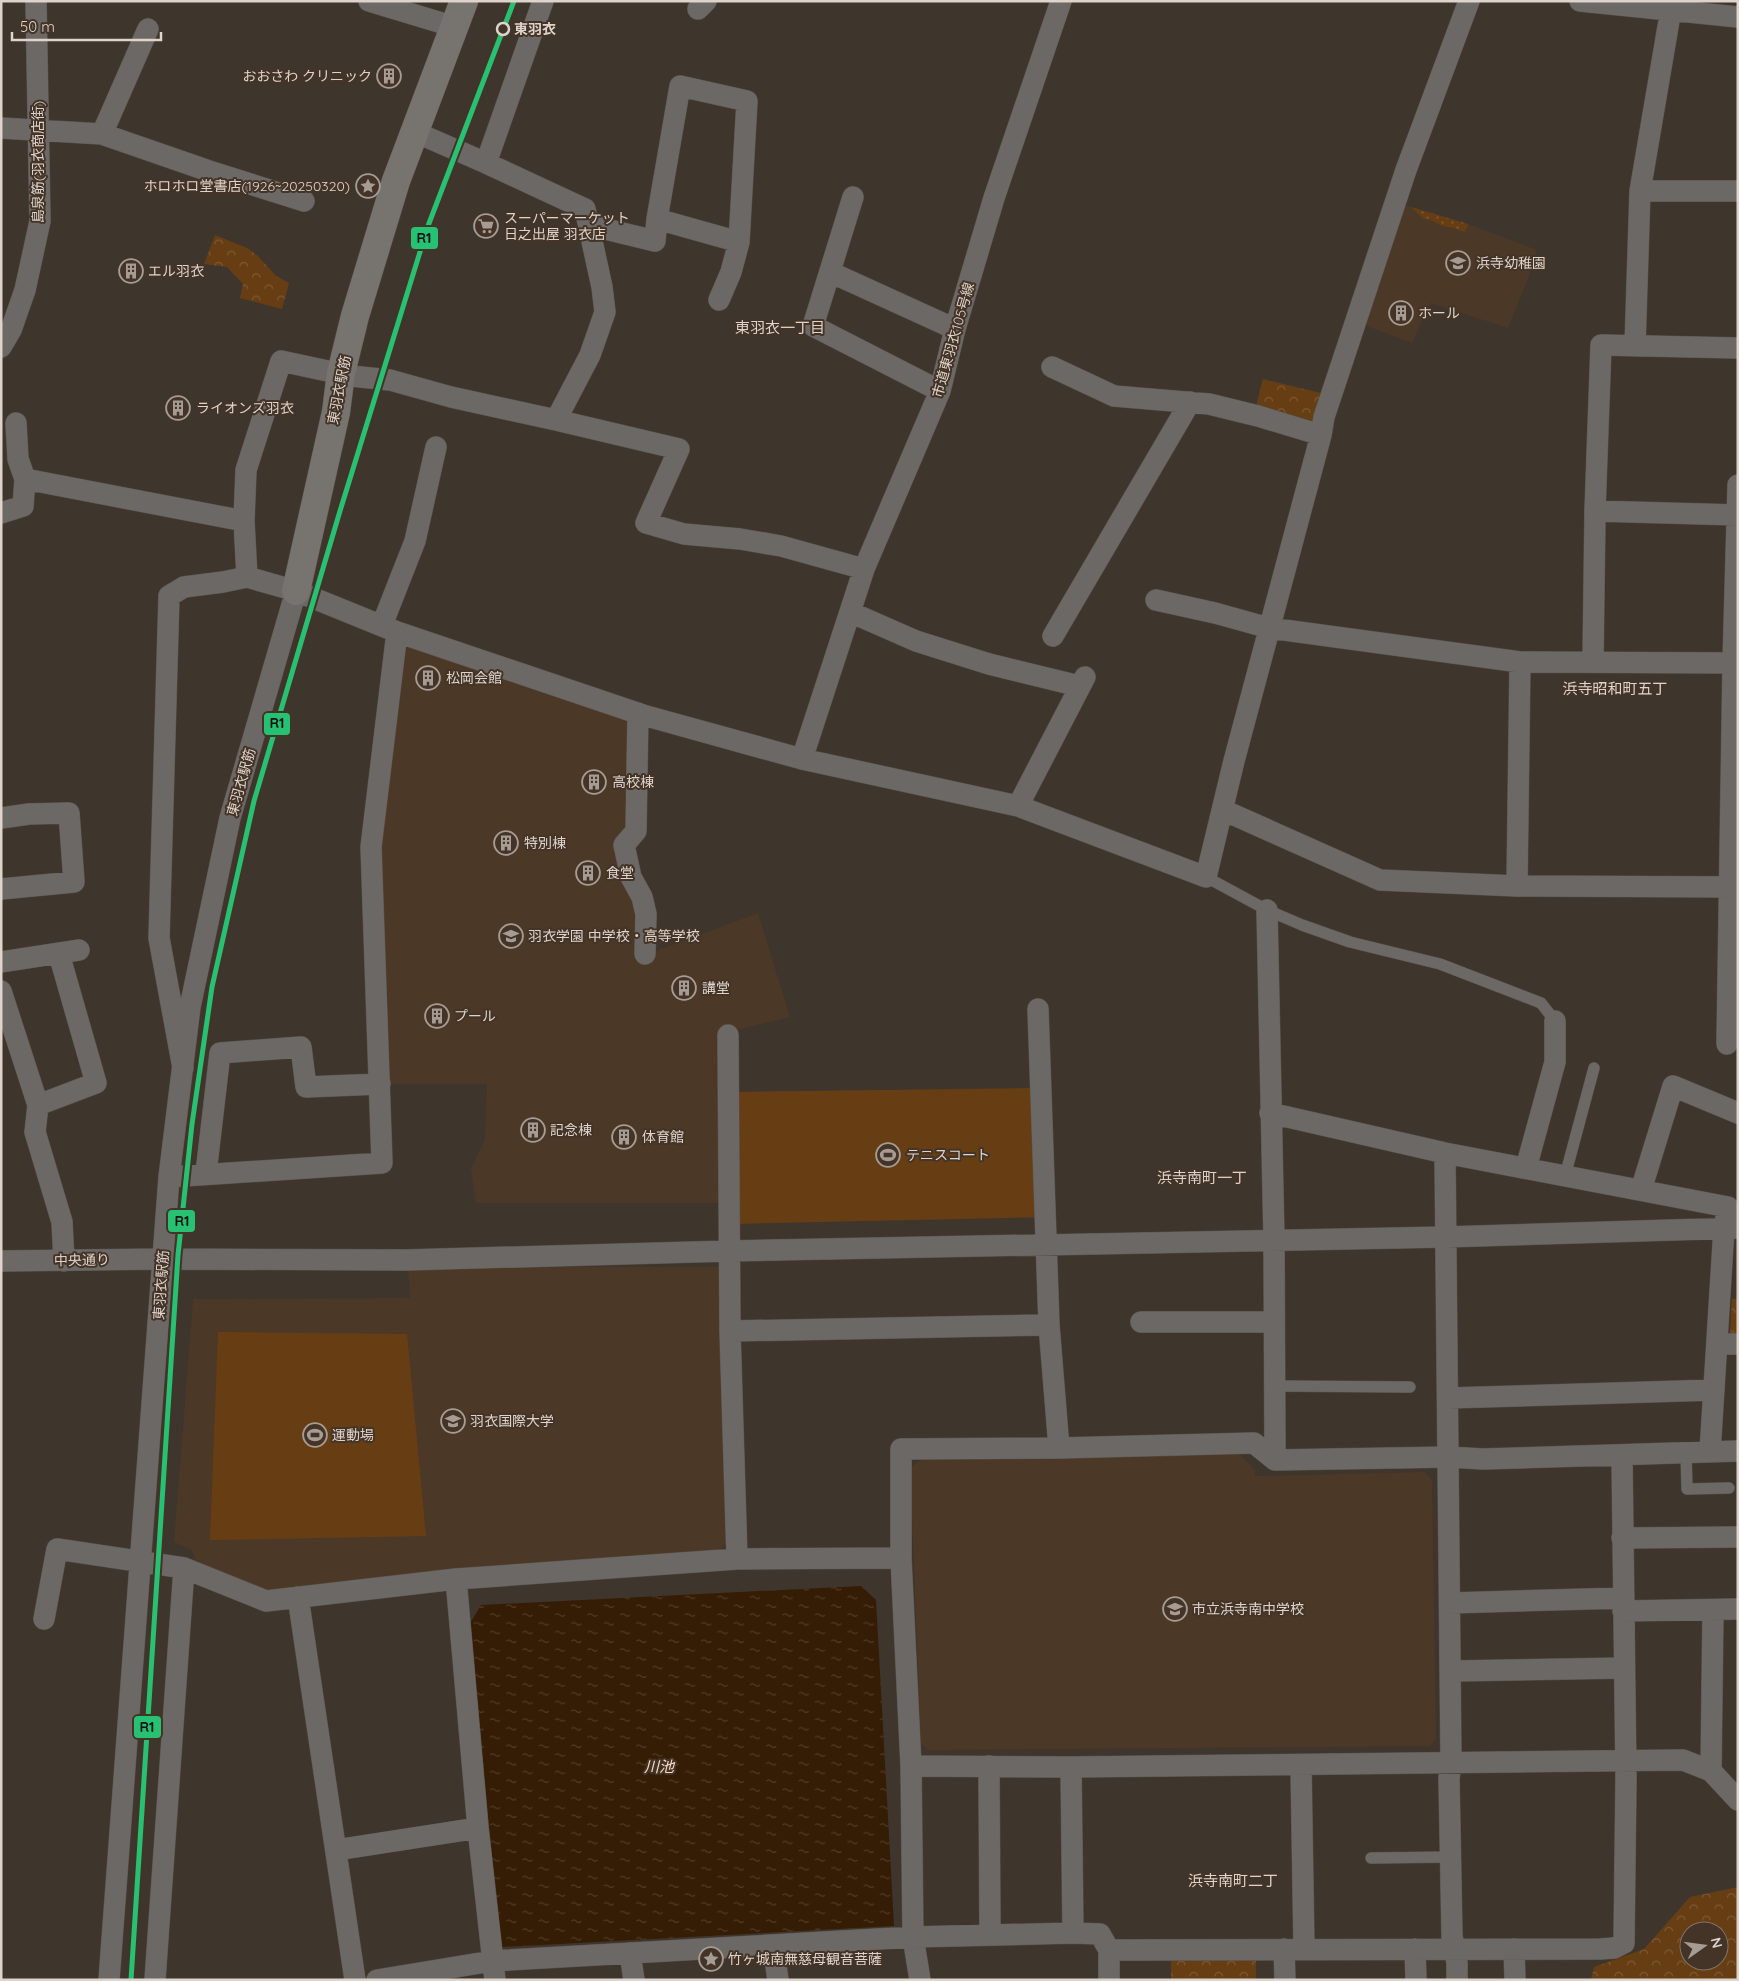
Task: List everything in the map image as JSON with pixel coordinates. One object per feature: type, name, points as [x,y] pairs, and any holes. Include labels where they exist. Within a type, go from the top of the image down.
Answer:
[{"type":"street","name":"島泉筋(羽衣商店街)","points":[[1,347],[11,330],[25,290],[40,221],[36,1]]},
{"type":"street","points":[[369,1],[455,27]]},
{"type":"street","name":"東羽衣駅筋","points":[[110,1980],[169,1177],[190,1008],[230,818],[296,591],[336,412],[341,372],[355,316],[391,198],[464,1]]},
{"type":"street","points":[[486,162],[542,1]]},
{"type":"street","name":"市道東羽衣105号線","points":[[802,759],[864,569],[940,391],[994,198],[1061,1]]},
{"type":"street","points":[[183,1068],[159,938],[170,596],[184,587],[247,577],[296,591],[390,628],[638,714],[802,759],[1018,806],[1206,876],[1269,628],[1321,435],[1324,417],[1406,170],[1470,1]]},
{"type":"street","points":[[1580,1],[1738,17]]},
{"type":"street","points":[[1635,346],[1640,191],[1671,9]]},
{"type":"street","points":[[102,134],[148,29]]},
{"type":"street","points":[[589,225],[655,242],[657,219],[680,86],[747,101],[739,242],[731,272],[719,300]]},
{"type":"street","points":[[1,128],[102,134],[209,172],[304,201]]},
{"type":"street","points":[[415,132],[486,162],[585,209],[602,287],[604,312],[590,355],[556,420]]},
{"type":"street","points":[[1640,191],[1738,191]]},
{"type":"street","points":[[853,197],[813,326],[940,391]]},
{"type":"street","points":[[657,219],[739,242]]},
{"type":"street","points":[[830,272],[956,330]]},
{"type":"street","points":[[1593,662],[1595,511],[1601,345],[1738,348]]},
{"type":"street","points":[[247,577],[244,521],[246,470],[281,360],[341,372],[351,376],[390,380],[451,397],[679,449],[646,523],[684,534],[740,539],[781,546],[864,569]]},
{"type":"street","points":[[1052,367],[1114,396],[1209,404],[1321,435]]},
{"type":"street","points":[[1053,636],[1190,402]]},
{"type":"street","points":[[1,513],[23,506],[25,479],[18,459],[16,423]]},
{"type":"street","points":[[169,1177],[206,1173],[382,1163],[371,847],[390,628],[415,541],[436,446]]},
{"type":"street","points":[[25,479],[244,521]]},
{"type":"street","points":[[1727,1044],[1732,1007],[1738,485]]},
{"type":"street","points":[[1595,511],[1738,515]]},
{"type":"street","points":[[1156,600],[1215,613],[1269,628],[1520,662],[1735,662]]},
{"type":"street","points":[[850,612],[916,641],[989,664],[1082,682],[1018,806]]},
{"type":"street","points":[[1517,886],[1520,662]]},
{"type":"street","points":[[638,714],[636,831],[624,845],[631,877],[642,897],[646,914],[646,954]]},
{"type":"street","points":[[1223,810],[1380,880],[1517,886],[1734,887]]},
{"type":"street","points":[[1,818],[29,814],[69,813],[74,882],[1,889]]},
{"type":"street","points":[[1267,910],[1274,1240],[1275,1460]]},
{"type":"street","points":[[1,962],[69,952],[96,1084],[38,1105]]},
{"type":"street","points":[[1,991],[1,996],[38,1105],[35,1132],[62,1222],[64,1261]]},
{"type":"street","points":[[1038,1009],[1049,1325],[1059,1448]]},
{"type":"street","points":[[1526,1168],[1555,1062],[1555,1021]]},
{"type":"street","points":[[728,1035],[730,1331],[737,1560]]},
{"type":"street","points":[[206,1173],[220,1053],[301,1047],[306,1087],[380,1084]]},
{"type":"street","points":[[1641,1190],[1673,1086],[1738,1113]]},
{"type":"street","points":[[1270,1113],[1445,1153],[1728,1206],[1731,1228],[1717,1344],[1710,1452]]},
{"type":"street","points":[[1445,1153],[1452,1671],[1452,1764],[1449,1778],[1450,1857],[1452,1936],[1457,1963],[1457,1980]]},
{"type":"street","name":"中央通り","points":[[1,1261],[163,1259],[406,1260],[729,1251],[1445,1237],[1731,1228]]},
{"type":"street","points":[[1141,1322],[1274,1322]]},
{"type":"street","points":[[730,1331],[1049,1325]]},
{"type":"street","points":[[1717,1344],[1738,1344]]},
{"type":"street","points":[[1448,1398],[1714,1390]]},
{"type":"street","points":[[920,1980],[913,1937],[911,1766],[901,1558],[901,1449],[1059,1448],[1254,1443],[1275,1460],[1448,1457],[1483,1459],[1738,1451]]},
{"type":"street","points":[[1109,1950],[1614,1948],[1624,1943],[1626,1777],[1622,1454]]},
{"type":"street","points":[[1622,1538],[1738,1536]]},
{"type":"street","points":[[44,1619],[57,1549],[184,1568],[266,1601],[456,1579],[737,1560],[901,1558]]},
{"type":"street","points":[[155,1980],[184,1568]]},
{"type":"street","points":[[456,1579],[478,1828],[494,1970]]},
{"type":"street","points":[[298,1598],[355,1980]]},
{"type":"street","points":[[1450,1603],[1623,1604],[1713,1610],[1738,1609]]},
{"type":"street","points":[[1711,1771],[1713,1610]]},
{"type":"street","points":[[1452,1671],[1624,1668]]},
{"type":"street","points":[[911,1766],[1071,1767],[1683,1760],[1711,1771],[1738,1800]]},
{"type":"street","points":[[1285,1980],[1294,1949],[1301,1765]]},
{"type":"street","points":[[989,1766],[990,1934]]},
{"type":"street","points":[[1071,1767],[1073,1933]]},
{"type":"street","points":[[336,1850],[478,1828]]},
{"type":"street","points":[[376,1980],[494,1970],[630,1954],[913,1937],[1073,1933],[1100,1934],[1109,1950],[1109,1980]]},
{"type":"street","points":[[773,1945],[778,1980]]},
{"type":"street","points":[[1514,1948],[1515,1980]]},
{"type":"street","points":[[1415,1949],[1416,1980]]},
{"type":"street","points":[[630,1954],[634,1980]]},
{"type":"lane","points":[[1206,876],[1267,910],[1302,925],[1350,942],[1440,964],[1541,1003],[1555,1021]]},
{"type":"lane","points":[[1565,1176],[1594,1068]]},
{"type":"lane","points":[[1276,1386],[1410,1387]]},
{"type":"lane","points":[[1686,1452],[1687,1489],[1729,1488]]},
{"type":"lane","points":[[1371,1858],[1450,1857]]},
{"type":"shaded area","name":"浜寺幼稚園","points":[[1402,204],[1468,224],[1537,250],[1529,276],[1508,328],[1430,303],[1412,343],[1372,328],[1364,323]]},
{"type":"shaded area","name":"羽衣学園 中学校・高等学校","points":[[413,645],[634,723],[629,876],[643,956],[758,913],[790,1017],[724,1033],[724,1203],[476,1203],[471,1169],[485,1139],[487,1084],[384,1084],[375,862],[405,649]]},
{"type":"shaded area","name":"羽衣国際大学","points":[[408,1267],[719,1267],[726,1544],[718,1551],[267,1592],[195,1560],[193,1551],[174,1542],[193,1299],[410,1298]]},
{"type":"shaded area","name":"市立浜寺南中学校","points":[[1239,1454],[1255,1470],[1255,1476],[1425,1472],[1432,1480],[1436,1739],[1430,1746],[929,1750],[921,1744],[910,1468],[920,1460]]},
{"type":"green space","points":[[1411,207],[1468,224],[1465,232],[1424,219]]},
{"type":"green space","points":[[215,235],[247,248],[258,256],[276,276],[289,283],[282,309],[240,298],[243,284],[227,267],[204,264]]},
{"type":"green space","points":[[1263,379],[1325,394],[1318,422],[1256,406]]},
{"type":"green space","name":"テニスコート","points":[[1041,1088],[1046,1217],[734,1224],[732,1092]]},
{"type":"green space","points":[[1732,1299],[1738,1299],[1738,1339],[1731,1335],[1730,1331]]},
{"type":"green space","name":"運動場","points":[[218,1332],[407,1334],[426,1536],[210,1540]]},
{"type":"green space","points":[[1738,1887],[1738,1980],[1591,1980],[1594,1967],[1644,1949],[1690,1897]]},
{"type":"green space","points":[[1256,1960],[1256,1980],[1171,1980],[1171,1961]]},
{"type":"water","name":"川池","points":[[861,1586],[876,1600],[894,1926],[501,1947],[469,1625],[481,1605]]},
{"type":"railway","points":[[480,89],[514,1]]},
{"type":"transit line","name":"R1","points":[[131,1980],[178,1255],[192,1124],[212,987],[254,801],[340,511],[428,226],[514,1]]},
{"type":"place","name":"東羽衣","points":[[503,29]]},
{"type":"place","name":"おおさわ クリニック","points":[[389,76]]},
{"type":"place","name":"ホロホロ堂書店(1926~20250320)","points":[[368,186]]},
{"type":"place","name":"スーパーマーケット 日之出屋 羽衣店","points":[[486,226]]},
{"type":"place","name":"浜寺幼稚園","points":[[1458,263]]},
{"type":"place","name":"エル羽衣","points":[[131,271]]},
{"type":"place","name":"ホール","points":[[1401,313]]},
{"type":"place","name":"ライオンズ羽衣","points":[[178,408]]},
{"type":"place","name":"松岡会館","points":[[428,678]]},
{"type":"place","name":"高校棟","points":[[594,782]]},
{"type":"place","name":"特別棟","points":[[506,843]]},
{"type":"place","name":"食堂","points":[[588,873]]},
{"type":"place","name":"羽衣学園 中学校・高等学校","points":[[511,936]]},
{"type":"place","name":"講堂","points":[[684,988]]},
{"type":"place","name":"プール","points":[[437,1016]]},
{"type":"place","name":"記念棟","points":[[533,1130]]},
{"type":"place","name":"体育館","points":[[624,1137]]},
{"type":"place","name":"テニスコート","points":[[888,1155]]},
{"type":"place","name":"羽衣国際大学","points":[[453,1421]]},
{"type":"place","name":"運動場","points":[[315,1435]]},
{"type":"place","name":"市立浜寺南中学校","points":[[1175,1609]]},
{"type":"place","name":"竹ヶ城南無慈母観音菩薩","points":[[711,1959]]},
{"type":"district","name":"東羽衣一丁目","points":[[780,328]]},
{"type":"district","name":"浜寺昭和町五丁","points":[[1615,689]]},
{"type":"district","name":"浜寺南町一丁","points":[[1202,1178]]},
{"type":"district","name":"浜寺南町二丁","points":[[1233,1881]]}]
